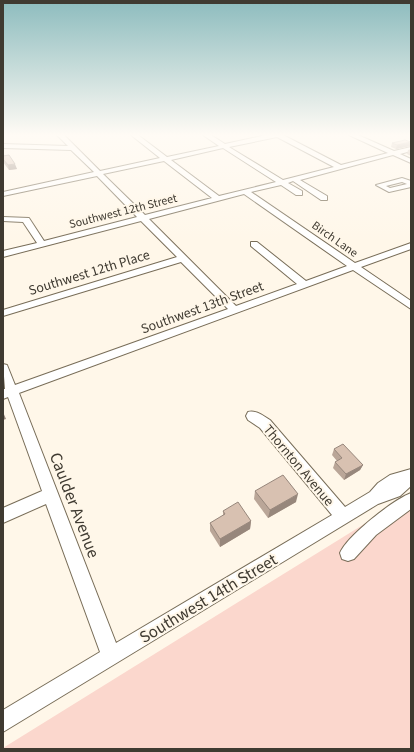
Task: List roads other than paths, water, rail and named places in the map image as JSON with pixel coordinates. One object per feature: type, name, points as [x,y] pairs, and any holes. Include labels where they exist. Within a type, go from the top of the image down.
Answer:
[{"type":"street","points":[[96,170],[235,310]]},
{"type":"street","points":[[6,191],[113,170]]},
{"type":"street","points":[[180,170],[218,199]]},
{"type":"street","points":[[263,170],[299,193]]},
{"type":"street","name":"Southwest 12th Street","points":[[3,254],[328,170]]},
{"type":"street","points":[[294,179],[324,198]]},
{"type":"street","name":"Birch Lane","points":[[246,192],[411,306]]},
{"type":"street","points":[[3,219],[26,220],[42,244]]},
{"type":"street","points":[[254,244],[304,285]]},
{"type":"street","name":"Southwest 13th Street","points":[[7,392],[411,246]]},
{"type":"street","name":"Southwest 12th Place","points":[[3,313],[184,258]]},
{"type":"street","name":"Caulder Avenue","points":[[3,368],[7,392],[50,495],[111,656]]},
{"type":"street","name":"Thornton Avenue","points":[[253,416],[265,424],[343,516]]},
{"type":"street","name":"Southwest 14th Street","points":[[3,722],[343,516],[375,498],[390,494],[401,488],[410,476]]},
{"type":"street","points":[[3,516],[50,495]]},
{"type":"street","points":[[348,553],[370,530],[411,500]]}]
